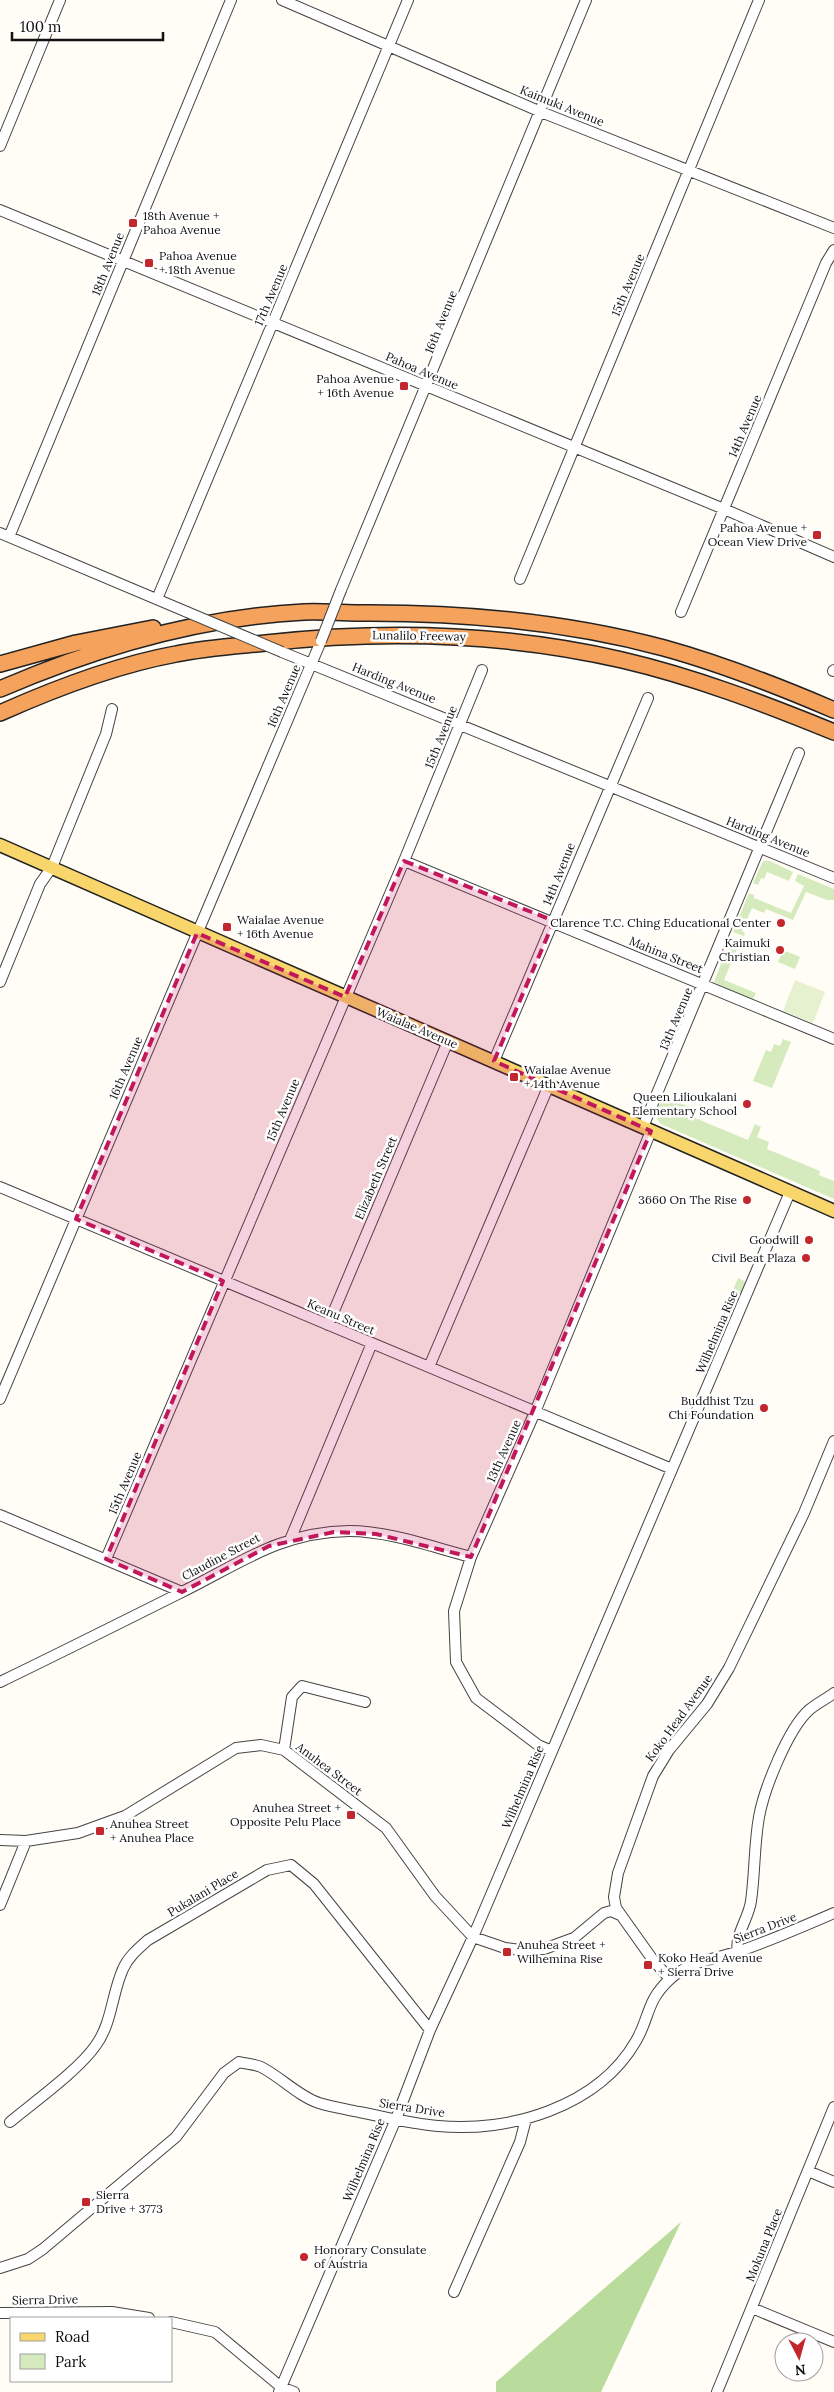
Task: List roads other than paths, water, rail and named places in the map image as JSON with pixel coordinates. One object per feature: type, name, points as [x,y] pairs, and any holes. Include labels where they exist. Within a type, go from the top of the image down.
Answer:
[{"type":"highway","points":[[0,664],[76,643],[132,631],[245,615],[304,612]]},
{"type":"highway","name":"Lunalilo Freeway","points":[[0,689],[69,662],[139,640],[226,622],[304,612],[466,615],[576,628],[664,648],[741,672],[834,710]]},
{"type":"highway","name":"Lunalilo Freeway","points":[[0,712],[92,677],[175,654],[307,638],[437,635],[537,644],[622,660],[719,687],[834,732]]},
{"type":"main road","name":"Waialae Avenue","points":[[0,845],[834,1211]]},
{"type":"street","points":[[0,146],[60,0]]},
{"type":"street","name":"18th Avenue","points":[[5,535],[123,260],[231,0]]},
{"type":"street","name":"Kaimuki Avenue","points":[[282,0],[541,112],[834,228]]},
{"type":"street","name":"17th Avenue","points":[[157,599],[408,0]]},
{"type":"street","name":"16th Avenue","points":[[0,1398],[312,662],[586,0]]},
{"type":"street","name":"15th Avenue","points":[[520,580],[759,0]]},
{"type":"street","name":"Pahoa Avenue","points":[[0,210],[724,508],[834,557]]},
{"type":"street","name":"14th Avenue","points":[[680,612],[826,263],[834,250]]},
{"type":"street","name":"Harding Avenue","points":[[5,535],[282,652],[312,662],[834,878]]},
{"type":"street","name":"15th Avenue","points":[[106,1559],[223,1280],[404,861],[482,670]]},
{"type":"street","name":"14th Avenue","points":[[494,1061],[554,921],[609,785],[648,698]]},
{"type":"street","points":[[0,982],[40,884],[52,867],[106,734],[112,709]]},
{"type":"street","name":"13th Avenue","points":[[552,1751],[538,1745],[476,1698],[456,1662],[454,1611],[471,1556],[535,1412],[704,984],[799,753]]},
{"type":"street","name":"Mahina Street","points":[[404,861],[554,921],[834,1039]]},
{"type":"street","name":"Elizabeth Street","points":[[328,1325],[448,1041]]},
{"type":"street","points":[[429,1367],[549,1085]]},
{"type":"street","name":"Keanu Street","points":[[0,1187],[672,1469]]},
{"type":"street","name":"Wilhelmina Rise","points":[[280,2389],[396,2119],[430,2030],[473,1937],[790,1192]]},
{"type":"street","points":[[290,1540],[372,1343]]},
{"type":"street","name":"Koko Head Avenue","points":[[670,1978],[653,1960],[616,1908],[614,1897],[618,1873],[653,1776],[669,1750],[707,1704],[729,1668],[804,1514],[834,1441]]},
{"type":"street","points":[[0,1514],[182,1592]]},
{"type":"street","name":"Claudine Street","points":[[0,1682],[182,1592],[269,1546],[290,1540],[334,1532],[363,1532],[471,1556]]},
{"type":"street","points":[[284,1750],[292,1697],[302,1686],[365,1702]]},
{"type":"street","points":[[738,1952],[737,1940],[747,1920],[752,1900],[759,1818],[769,1785],[798,1723],[809,1710],[834,1693]]},
{"type":"street","name":"Anuhea Street","points":[[0,1840],[26,1841],[78,1833],[126,1816],[236,1748],[260,1745],[284,1750],[386,1828],[435,1896],[473,1937],[505,1948],[520,1950],[544,1949],[574,1938],[607,1912],[620,1915]]},
{"type":"street","points":[[0,1905],[26,1841]]},
{"type":"street","name":"Pukalani Place","points":[[10,2122],[80,2062],[96,2045],[106,2026],[123,1968],[134,1953],[148,1940],[267,1870],[291,1864],[314,1884],[430,2030]]},
{"type":"street","name":"Anuhea Street","points":[[597,1920],[618,1873]]},
{"type":"street","name":"Sierra Drive","points":[[0,2268],[28,2259],[43,2249],[176,2137],[224,2073],[239,2062],[259,2066],[318,2103],[396,2119],[437,2126],[481,2127],[526,2119],[559,2107],[592,2087],[618,2066],[636,2040],[651,2001],[670,1978],[699,1962],[738,1952],[834,1913]]},
{"type":"street","name":"Mokuna Place","points":[[717,2392],[834,2108]]},
{"type":"street","points":[[454,2292],[520,2142],[526,2119]]},
{"type":"street","points":[[808,2171],[834,2182]]},
{"type":"street","points":[[752,2308],[834,2342]]},
{"type":"street","name":"Sierra Drive","points":[[0,2313],[112,2312],[143,2317]]},
{"type":"street","points":[[172,2322],[215,2332],[280,2389],[294,2392]]},
{"type":"place","name":"18th Avenue + Pahoa Avenue","points":[[133,223]]},
{"type":"place","name":"Pahoa Avenue + 18th Avenue","points":[[149,263]]},
{"type":"place","name":"Pahoa Avenue + 16th Avenue","points":[[404,386]]},
{"type":"place","name":"Pahoa Avenue + Ocean View Drive","points":[[817,535]]},
{"type":"place","name":"Clarence T.C. Ching Educational Center","points":[[781,923]]},
{"type":"place","name":"Waialae Avenue + 16th Avenue","points":[[227,927]]},
{"type":"place","name":"Kaimuki Christian","points":[[780,950]]},
{"type":"place","name":"Waialae Avenue + 14th Avenue","points":[[514,1077]]},
{"type":"place","name":"Queen Lilioukalani Elementary School","points":[[747,1104]]},
{"type":"place","name":"3660 On The Rise","points":[[747,1200]]},
{"type":"place","name":"Goodwill","points":[[809,1240]]},
{"type":"place","name":"Civil Beat Plaza","points":[[806,1258]]},
{"type":"place","name":"Buddhist Tzu Chi Foundation","points":[[764,1408]]},
{"type":"place","name":"Anuhea Street + Opposite Pelu Place","points":[[351,1815]]},
{"type":"place","name":"Anuhea Street + Anuhea Place","points":[[100,1831]]},
{"type":"place","name":"Anuhea Street + Wilhemina Rise","points":[[507,1952]]},
{"type":"place","name":"Koko Head Avenue + Sierra Drive","points":[[648,1965]]},
{"type":"place","name":"Sierra Drive + 3773","points":[[86,2202]]},
{"type":"place","name":"Honorary Consulate of Austria","points":[[304,2257]]}]
